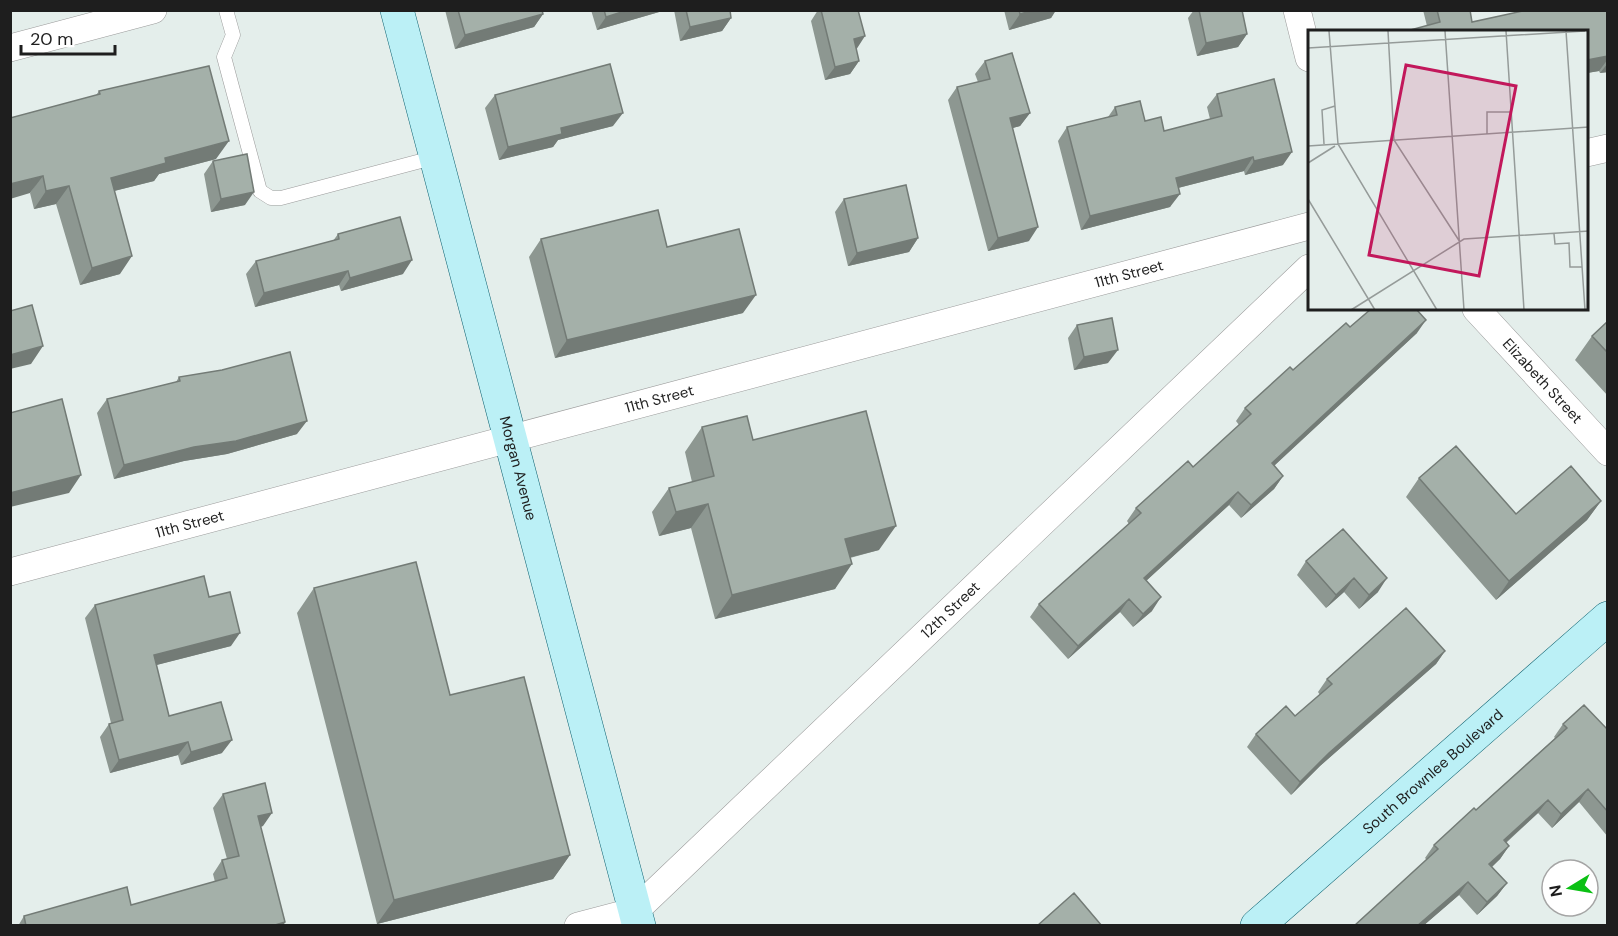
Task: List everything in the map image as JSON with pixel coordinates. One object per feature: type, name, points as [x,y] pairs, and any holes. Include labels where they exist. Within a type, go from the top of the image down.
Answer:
[{"type":"main road","name":"Morgan Avenue","points":[[397,10],[637,918]]},
{"type":"main road","name":"South Brownlee Boulevard","points":[[1257,926],[1608,618]]},
{"type":"street","points":[[10,48],[153,10]]},
{"type":"street","points":[[1296,10],[1308,54]]},
{"type":"street","points":[[1588,153],[1608,148]]},
{"type":"street","name":"11th Street","points":[[10,572],[1308,226]]},
{"type":"street","name":"12th Street","points":[[578,926],[637,918],[1308,269]]},
{"type":"street","name":"Elizabeth Street","points":[[1477,310],[1608,452]]},
{"type":"lane","points":[[226,10],[233,34],[224,57],[260,191],[271,198],[281,198],[436,157]]},
{"type":"building","points":[[458,10],[542,10],[543,14],[465,35]]},
{"type":"building","points":[[604,10],[628,10],[606,17]]},
{"type":"building","points":[[686,10],[730,10],[731,18],[690,27]]},
{"type":"building","points":[[821,10],[858,10],[865,36],[854,39],[859,61],[835,67]]},
{"type":"building","points":[[1019,10],[1034,10],[1020,14]]},
{"type":"building","points":[[1199,10],[1242,10],[1247,34],[1206,43]]},
{"type":"building","points":[[1437,10],[1470,10],[1472,22],[1527,10],[1608,10],[1608,56],[1588,60],[1588,30],[1410,30],[1440,22]]},
{"type":"building","points":[[1012,53],[1030,113],[1010,118],[1038,227],[998,238],[957,87],[990,79],[985,61]]},
{"type":"building","points":[[610,64],[623,113],[561,128],[562,134],[508,147],[495,95]]},
{"type":"building","points":[[209,66],[229,141],[165,158],[166,163],[111,178],[132,256],[92,268],[69,186],[46,191],[43,176],[10,184],[10,118],[100,94],[99,91]]},
{"type":"building","points":[[1274,79],[1292,152],[1254,161],[1253,157],[1176,178],[1180,194],[1090,216],[1067,127],[1117,115],[1115,107],[1140,101],[1145,121],[1161,117],[1164,131],[1222,116],[1217,94]]},
{"type":"building","points":[[247,154],[254,192],[221,199],[213,161]]},
{"type":"building","points":[[906,185],[918,238],[857,253],[844,199]]},
{"type":"building","points":[[658,210],[667,247],[739,229],[756,295],[567,340],[541,239]]},
{"type":"building","points":[[400,217],[412,260],[350,278],[348,271],[264,293],[256,261],[339,239],[338,234]]},
{"type":"building","points":[[32,305],[43,346],[10,355],[10,311]]},
{"type":"building","points":[[1370,310],[1417,310],[1426,320],[1272,463],[1283,476],[1251,505],[1238,492],[1144,578],[1161,597],[1143,614],[1129,599],[1078,646],[1039,604],[1141,513],[1136,508],[1188,461],[1193,467],[1251,414],[1245,408],[1290,367],[1293,370],[1346,323],[1350,327]]},
{"type":"building","points":[[1112,318],[1118,350],[1084,357],[1077,325]]},
{"type":"building","points":[[1608,321],[1608,353],[1592,336]]},
{"type":"building","points":[[290,352],[307,421],[236,441],[194,447],[124,465],[107,399],[180,381],[179,377],[222,370]]},
{"type":"building","points":[[62,399],[81,475],[10,493],[10,413]]},
{"type":"building","points":[[866,411],[896,526],[845,539],[852,564],[732,595],[708,504],[676,512],[669,488],[714,476],[702,427],[747,416],[753,440]]},
{"type":"building","points":[[1456,446],[1516,514],[1571,466],[1601,501],[1509,581],[1419,478]]},
{"type":"building","points":[[1343,529],[1387,578],[1369,595],[1354,578],[1336,595],[1306,561]]},
{"type":"building","points":[[416,562],[450,695],[524,677],[570,855],[394,900],[314,588]]},
{"type":"building","points":[[204,576],[209,597],[230,592],[240,633],[154,655],[169,716],[221,702],[232,740],[191,752],[188,742],[119,760],[109,724],[123,720],[95,605]]},
{"type":"building","points":[[1406,608],[1445,651],[1329,753],[1300,782],[1256,734],[1286,706],[1295,716],[1332,684],[1327,679]]},
{"type":"building","points":[[1584,705],[1608,730],[1608,812],[1588,789],[1561,814],[1548,800],[1504,840],[1509,846],[1489,864],[1507,883],[1487,902],[1468,882],[1417,926],[1354,926],[1438,849],[1434,845],[1567,728],[1563,724]]},
{"type":"building","points":[[265,783],[272,813],[258,816],[285,922],[272,926],[26,926],[24,916],[127,887],[131,905],[227,878],[222,860],[239,856],[223,794]]},
{"type":"building","points":[[1074,893],[1102,926],[1037,926]]}]
